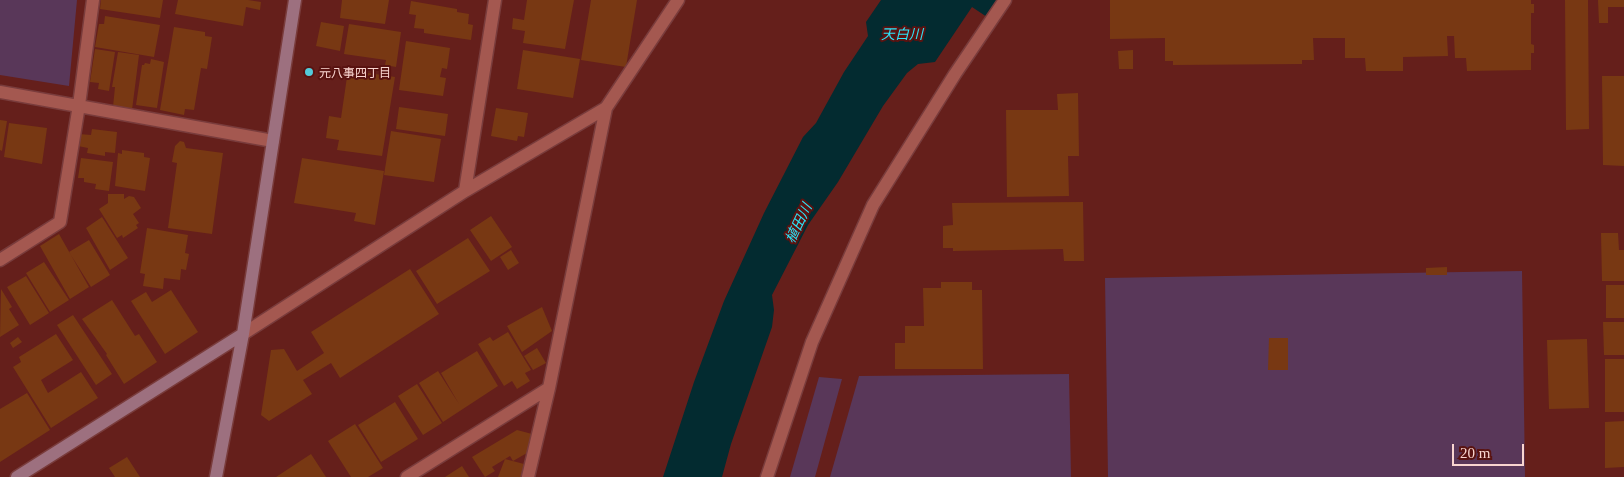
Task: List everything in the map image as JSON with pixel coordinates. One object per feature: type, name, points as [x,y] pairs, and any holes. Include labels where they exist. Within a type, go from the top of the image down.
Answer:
[{"type":"street","points":[[0,260],[60,222],[80,105],[93,0]]},
{"type":"street","points":[[216,477],[243,334],[295,0]]},
{"type":"street","points":[[465,191],[495,0]]},
{"type":"street","points":[[528,477],[549,388],[606,108],[678,0]]},
{"type":"street","points":[[767,477],[812,342],[873,205],[1004,0]]},
{"type":"street","points":[[0,92],[273,140]]},
{"type":"street","points":[[17,477],[465,191],[606,108]]},
{"type":"street","points":[[407,477],[549,388]]},
{"type":"shaded area","points":[[0,0],[77,0],[69,86],[0,75]]},
{"type":"shaded area","points":[[1522,271],[1525,477],[1108,477],[1105,278]]},
{"type":"shaded area","points":[[1069,374],[1071,477],[830,477],[859,376]]},
{"type":"shaded area","points":[[819,377],[842,379],[815,477],[790,477]]},
{"type":"water","name":"天白川","points":[[881,0],[998,0],[987,17],[972,7],[935,62],[918,64],[907,73],[883,106],[838,182],[808,225],[772,295],[774,310],[772,327],[731,444],[722,477],[663,477],[694,382],[724,301],[764,213],[803,137],[816,123],[844,72],[868,36],[866,22]]},
{"type":"building","points":[[101,0],[163,0],[160,18],[100,9]]},
{"type":"building","points":[[178,0],[248,0],[261,2],[260,10],[246,7],[243,26],[175,14]]},
{"type":"building","points":[[342,0],[389,0],[385,24],[340,18]]},
{"type":"building","points":[[527,0],[574,0],[565,49],[523,43],[525,31],[512,29],[513,18],[524,20]]},
{"type":"building","points":[[591,0],[637,0],[626,67],[581,60]]},
{"type":"building","points":[[1110,0],[1531,0],[1531,4],[1534,4],[1534,13],[1531,13],[1531,44],[1534,45],[1534,53],[1531,53],[1531,70],[1467,71],[1466,58],[1455,58],[1454,36],[1447,36],[1448,56],[1403,57],[1403,71],[1366,71],[1365,58],[1345,58],[1345,38],[1313,38],[1314,60],[1302,60],[1302,64],[1173,65],[1173,61],[1165,61],[1165,38],[1110,39]]},
{"type":"building","points":[[1565,0],[1588,0],[1589,129],[1566,130]]},
{"type":"building","points":[[1598,0],[1624,0],[1624,7],[1608,7],[1608,23],[1599,23]]},
{"type":"building","points":[[411,1],[457,9],[457,12],[469,14],[468,24],[473,25],[471,40],[424,33],[424,29],[414,28],[416,15],[409,14]]},
{"type":"building","points":[[105,16],[160,25],[154,57],[95,47],[99,24],[104,24]]},
{"type":"building","points":[[321,22],[344,26],[340,51],[316,46]]},
{"type":"building","points":[[349,24],[401,32],[396,67],[385,65],[386,60],[344,54]]},
{"type":"building","points":[[174,27],[205,32],[205,36],[212,37],[207,69],[201,68],[194,110],[185,109],[184,115],[160,110]]},
{"type":"building","points":[[406,41],[450,48],[447,69],[442,68],[440,77],[446,78],[443,96],[399,90]]},
{"type":"building","points":[[95,49],[115,52],[109,91],[98,89],[99,83],[90,82]]},
{"type":"building","points":[[523,50],[580,59],[573,98],[517,89]]},
{"type":"building","points":[[1133,50],[1133,69],[1119,69],[1118,51]]},
{"type":"building","points":[[118,52],[139,55],[132,110],[113,107],[115,87],[112,87]]},
{"type":"building","points":[[151,59],[164,62],[157,108],[136,105],[142,65],[145,63],[150,64]]},
{"type":"building","points":[[348,70],[395,77],[382,156],[337,150],[339,140],[326,138],[329,116],[341,118]]},
{"type":"building","points":[[1602,76],[1624,76],[1624,166],[1603,165]]},
{"type":"building","points":[[1078,93],[1079,156],[1068,156],[1069,196],[1007,197],[1006,110],[1058,110],[1057,94]]},
{"type":"building","points":[[399,107],[448,114],[445,136],[396,129]]},
{"type":"building","points":[[496,108],[528,113],[524,137],[518,136],[517,141],[491,136]]},
{"type":"building","points":[[0,120],[7,121],[2,151],[0,150]]},
{"type":"building","points":[[9,123],[47,128],[42,164],[4,157]]},
{"type":"building","points":[[92,129],[117,132],[115,153],[105,152],[105,156],[87,153],[88,148],[78,146],[79,134],[91,135]]},
{"type":"building","points":[[391,131],[441,139],[434,182],[384,175]]},
{"type":"building","points":[[180,141],[184,142],[186,148],[223,153],[212,234],[168,228],[177,163],[172,162],[175,146]]},
{"type":"building","points":[[122,150],[144,153],[144,157],[150,158],[145,191],[115,186],[118,153],[122,154]]},
{"type":"building","points":[[81,158],[113,162],[109,191],[95,189],[96,184],[84,182],[84,178],[78,178]]},
{"type":"building","points":[[302,158],[384,171],[375,225],[354,221],[356,213],[294,203]]},
{"type":"building","points":[[108,194],[124,194],[124,199],[129,196],[134,197],[141,208],[133,214],[139,223],[136,225],[138,228],[123,238],[122,235],[117,238],[99,209],[108,203]]},
{"type":"building","points":[[1083,202],[1084,261],[1064,261],[1063,249],[953,251],[953,248],[943,248],[943,226],[953,225],[952,203]]},
{"type":"building","points":[[491,216],[512,247],[491,261],[470,230]]},
{"type":"building","points":[[102,217],[128,258],[110,270],[86,228]]},
{"type":"building","points":[[147,228],[188,235],[185,253],[189,254],[186,270],[181,269],[180,280],[164,278],[163,289],[143,286],[145,274],[140,273]]},
{"type":"building","points":[[1601,233],[1618,233],[1619,250],[1624,250],[1624,281],[1602,281]]},
{"type":"building","points":[[59,234],[89,287],[70,299],[40,246]]},
{"type":"building","points":[[468,238],[490,271],[437,304],[416,271]]},
{"type":"building","points":[[89,240],[110,275],[91,287],[69,252]]},
{"type":"building","points":[[511,250],[519,263],[508,270],[500,257]]},
{"type":"building","points":[[44,262],[69,300],[50,312],[26,273]]},
{"type":"building","points":[[1447,267],[1447,275],[1426,275],[1426,268]]},
{"type":"building","points":[[410,269],[439,314],[340,378],[331,363],[303,380],[312,394],[269,421],[261,415],[271,350],[284,349],[297,371],[324,353],[311,332]]},
{"type":"building","points":[[26,276],[49,313],[30,325],[7,287]]},
{"type":"building","points":[[941,282],[972,282],[972,290],[982,290],[983,369],[895,369],[895,343],[905,343],[905,326],[924,326],[923,288],[941,288]]},
{"type":"building","points":[[1606,285],[1624,285],[1624,318],[1606,318]]},
{"type":"building","points":[[1,289],[12,307],[9,309],[19,325],[0,337]]},
{"type":"building","points":[[171,290],[198,332],[165,354],[131,301],[146,292],[152,302]]},
{"type":"building","points":[[112,300],[135,336],[139,334],[157,362],[124,384],[107,354],[82,319]]},
{"type":"building","points":[[542,307],[552,331],[522,352],[507,326]]},
{"type":"building","points":[[73,315],[112,374],[96,385],[57,325]]},
{"type":"building","points":[[1603,322],[1624,322],[1624,355],[1604,355]]},
{"type":"building","points":[[508,332],[531,370],[525,373],[530,381],[517,389],[512,381],[504,386],[478,344],[490,337],[493,341]]},
{"type":"building","points":[[56,334],[73,360],[41,380],[48,393],[81,372],[98,398],[51,428],[13,367],[21,362],[19,357]]},
{"type":"building","points":[[18,337],[22,342],[13,348],[10,343]]},
{"type":"building","points":[[1269,338],[1288,338],[1288,370],[1268,370]]},
{"type":"building","points":[[1587,339],[1589,408],[1549,409],[1547,340]]},
{"type":"building","points":[[537,348],[546,363],[533,370],[524,356]]},
{"type":"building","points":[[477,351],[498,386],[443,422],[419,383],[438,371],[459,404],[441,373]]},
{"type":"building","points":[[1605,359],[1624,359],[1624,412],[1605,412]]},
{"type":"building","points":[[417,384],[442,423],[423,435],[398,396]]},
{"type":"building","points":[[27,393],[50,430],[0,462],[0,409]]},
{"type":"building","points":[[395,402],[418,439],[381,462],[358,425]]},
{"type":"building","points":[[1624,421],[1624,467],[1605,468],[1605,422]]},
{"type":"building","points":[[355,424],[383,468],[368,477],[351,477],[328,441]]},
{"type":"building","points":[[517,430],[532,434],[527,453],[513,461],[510,456],[492,467],[495,471],[485,477],[472,457]]},
{"type":"building","points":[[311,454],[326,477],[276,477]]},
{"type":"building","points":[[127,457],[140,477],[115,477],[109,468]]},
{"type":"building","points":[[505,459],[524,464],[521,477],[498,477]]},
{"type":"building","points":[[462,466],[469,477],[445,477]]},
{"type":"place","name":"元八事四丁目","points":[[309,72]]},
{"type":"water label","name":"植田川","points":[[798,223]]}]
